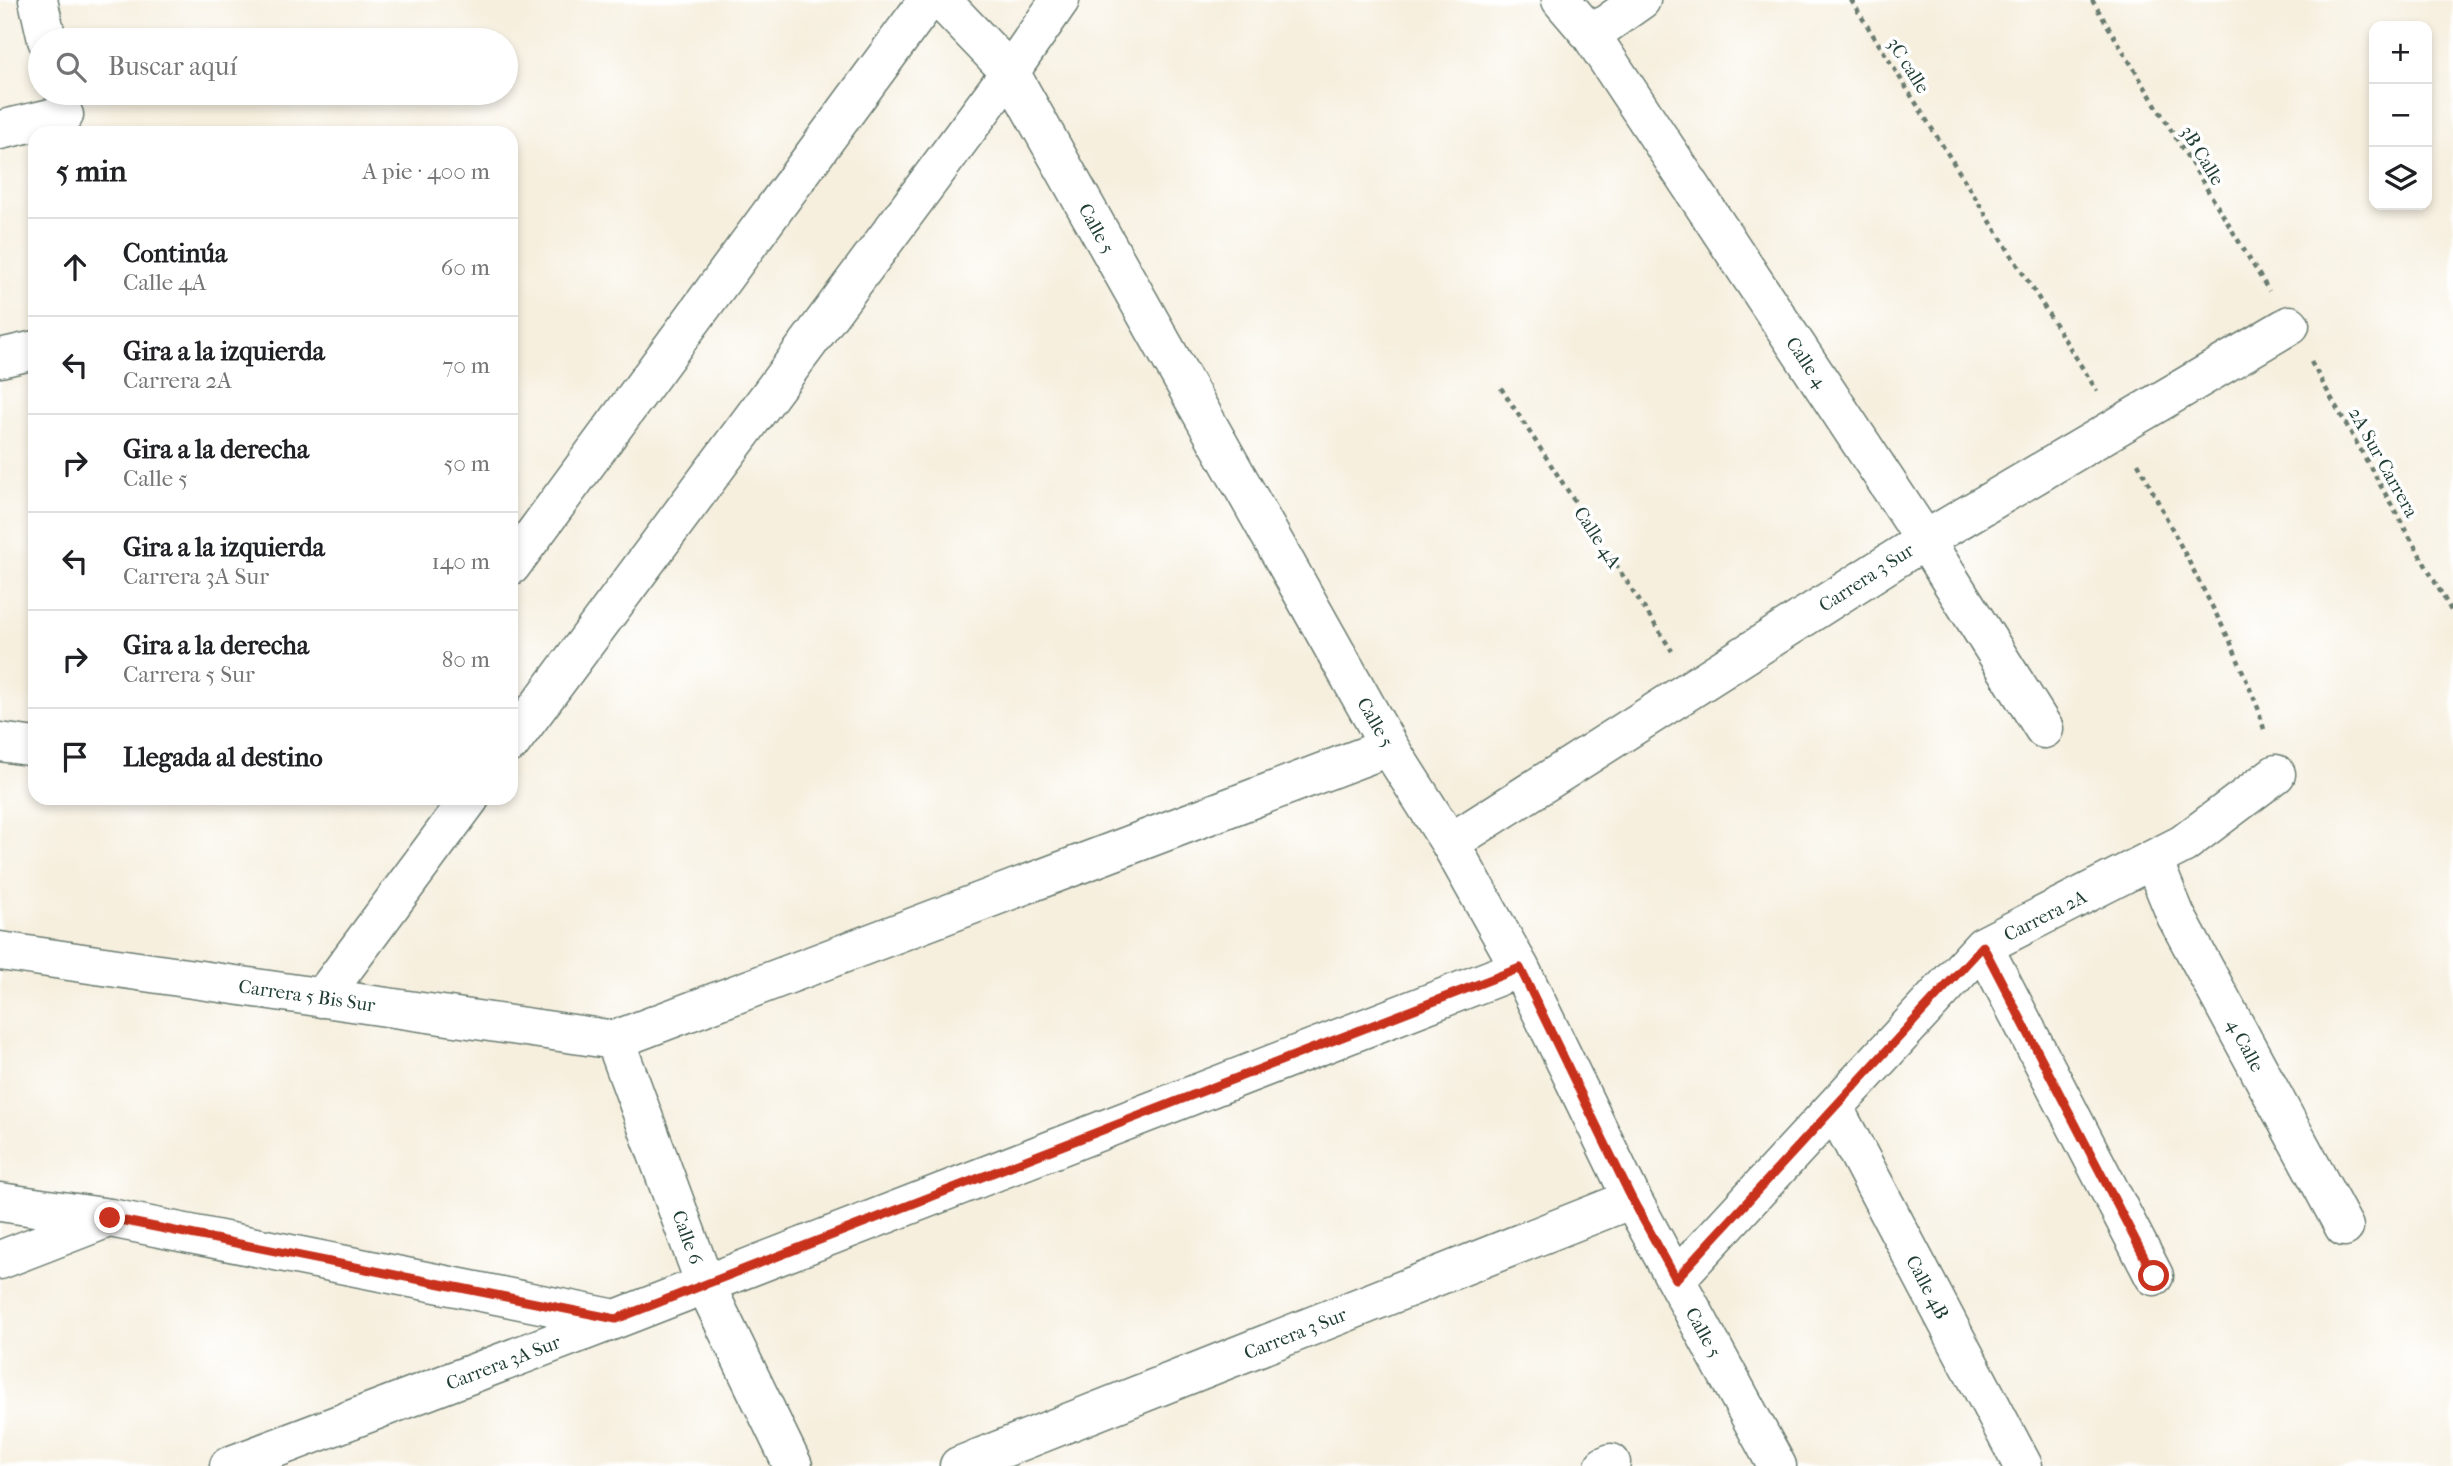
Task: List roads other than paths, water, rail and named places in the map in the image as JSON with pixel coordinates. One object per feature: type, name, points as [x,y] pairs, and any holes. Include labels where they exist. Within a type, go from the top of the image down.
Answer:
[{"type":"street","points":[[38,0],[44,28]]},
{"type":"street","points":[[518,556],[928,0]]},
{"type":"street","name":"Calle 5","points":[[941,0],[1010,72],[1390,747],[1450,843],[1520,968],[1632,1199],[1777,1466]]},
{"type":"street","points":[[518,734],[1010,72],[1060,0]]},
{"type":"street","name":"Calle 4","points":[[1561,0],[1591,35],[1925,540],[2044,729]]},
{"type":"street","points":[[1591,35],[1641,0]]},
{"type":"street","points":[[0,130],[64,114]]},
{"type":"street","name":"Carrera 3 Sur","points":[[1450,843],[1925,540],[2290,325]]},
{"type":"street","points":[[0,358],[28,352]]},
{"type":"street","points":[[0,742],[28,746]]},
{"type":"street","points":[[615,1040],[1390,747]]},
{"type":"street","name":"Carrera 2A","points":[[1676,1279],[1983,946],[2183,844],[2276,774]]},
{"type":"street","points":[[321,998],[465,805]]},
{"type":"street","name":"4 Calle","points":[[2153,860],[2176,916],[2344,1227]]},
{"type":"street","points":[[1983,946],[2154,1276]]},
{"type":"street","name":"Carrera 5 Bis Sur","points":[[0,951],[615,1040]]},
{"type":"street","name":"Carrera 3A Sur","points":[[229,1466],[616,1319],[1520,968]]},
{"type":"street","name":"Calle 6","points":[[615,1040],[705,1284],[793,1466]]},
{"type":"street","name":"Calle 4B","points":[[1833,1108],[2023,1466]]},
{"type":"street","name":"Carrera 3 Sur","points":[[959,1466],[1632,1199]]},
{"type":"street","points":[[0,1202],[110,1218],[616,1319]]},
{"type":"street","points":[[0,1260],[110,1218]]}]
